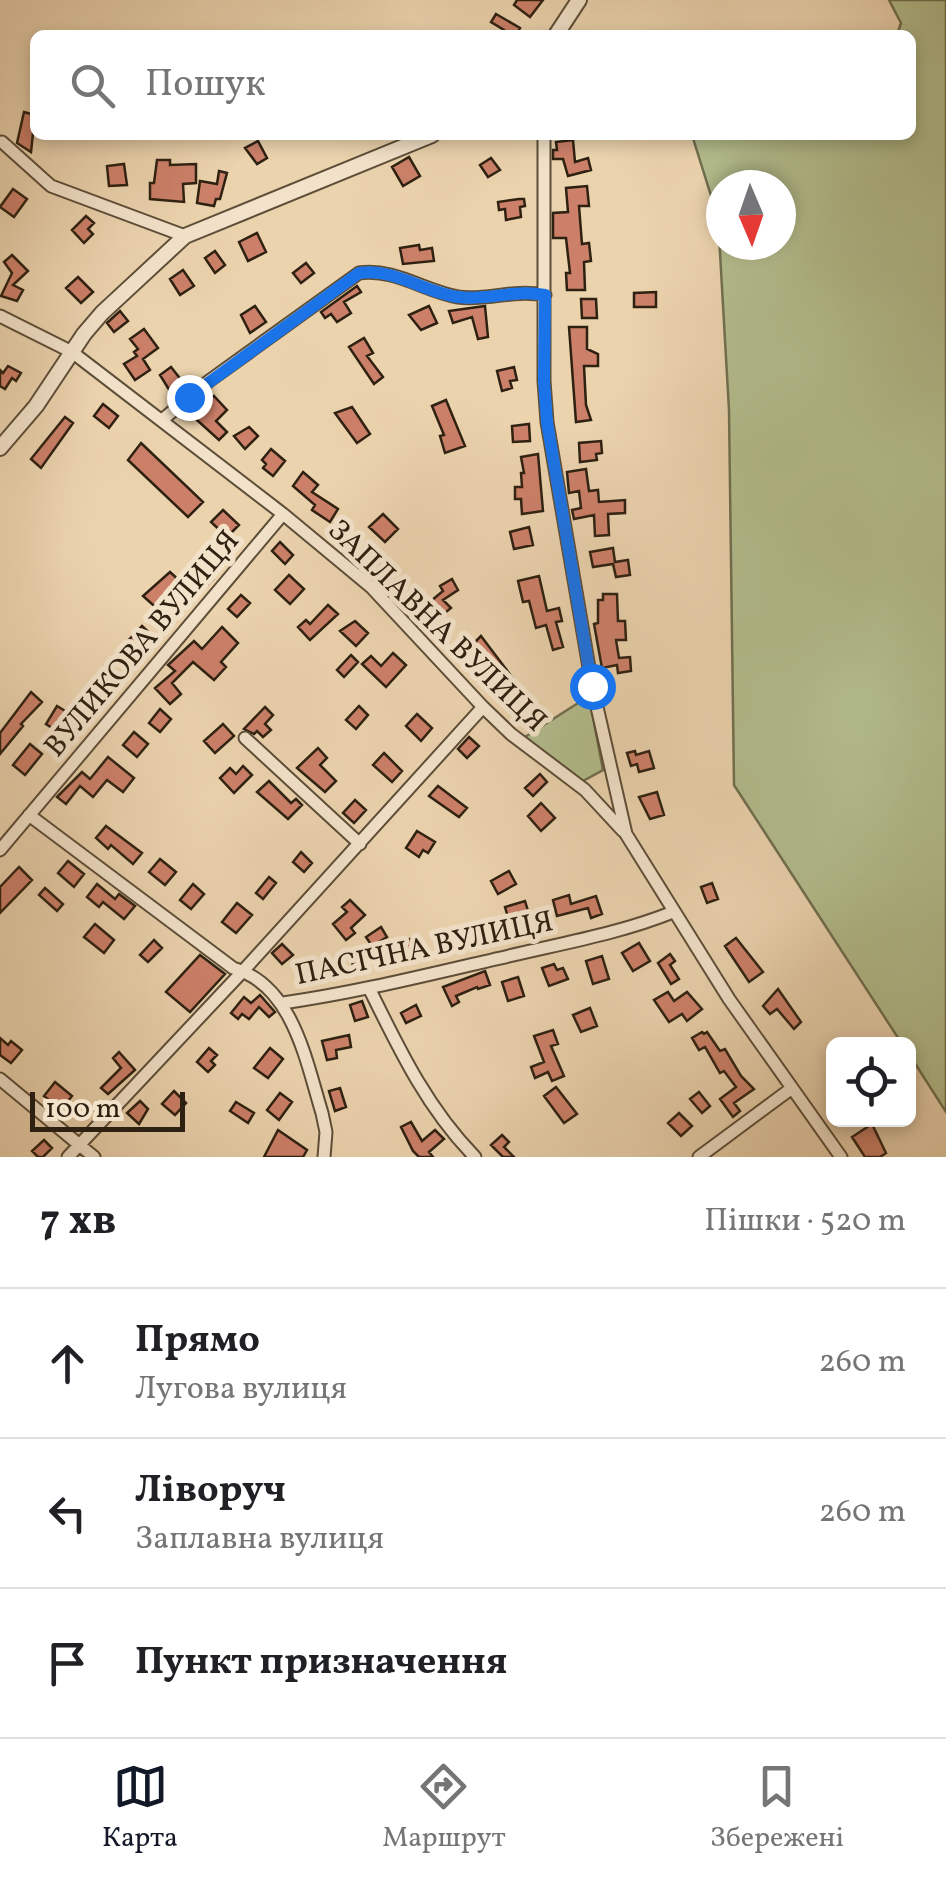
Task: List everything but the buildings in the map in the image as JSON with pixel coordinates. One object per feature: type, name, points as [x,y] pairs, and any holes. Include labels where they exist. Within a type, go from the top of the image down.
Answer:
[{"type":"street","points":[[560,30],[579,0]]},
{"type":"street","points":[[0,448],[36,406],[102,313],[185,236],[420,140]]},
{"type":"street","points":[[544,140],[544,381],[550,439],[592,686],[626,834],[672,912],[841,1157]]},
{"type":"street","points":[[2,142],[52,186],[185,236]]},
{"type":"street","points":[[162,420],[208,380],[359,273],[389,274],[459,297],[514,292],[545,295]]},
{"type":"street","name":"ЗАПЛАВНА ВУЛИЦЯ","points":[[0,316],[72,352],[283,514],[370,586],[483,707],[511,734],[585,790],[626,834]]},
{"type":"street","name":"ВУЛИКОВА ВУЛИЦЯ","points":[[0,850],[283,514]]},
{"type":"street","points":[[68,1157],[483,707]]},
{"type":"street","points":[[245,738],[360,844]]},
{"type":"street","points":[[30,814],[233,968],[258,979],[283,1003]]},
{"type":"street","name":"ПАСІЧНА ВУЛИЦЯ","points":[[324,1157],[326,1132],[322,1113],[283,1003],[369,988],[582,939],[672,912]]},
{"type":"street","points":[[369,988],[426,1097],[448,1130],[475,1157]]},
{"type":"street","points":[[0,1079],[94,1157]]},
{"type":"street","points":[[699,1157],[792,1088]]},
{"type":"green space","points":[[889,0],[946,0],[946,1112],[916,1065],[916,1037],[897,1037],[734,785],[729,410],[720,260],[796,260],[796,170],[706,170],[706,180],[694,140],[916,140],[916,30],[899,30],[901,23]]},
{"type":"green space","points":[[589,696],[603,770],[583,781],[525,737]]},
{"type":"route","points":[[189,397],[359,273],[389,274],[459,297],[514,292],[545,295],[547,422],[592,686]]}]
